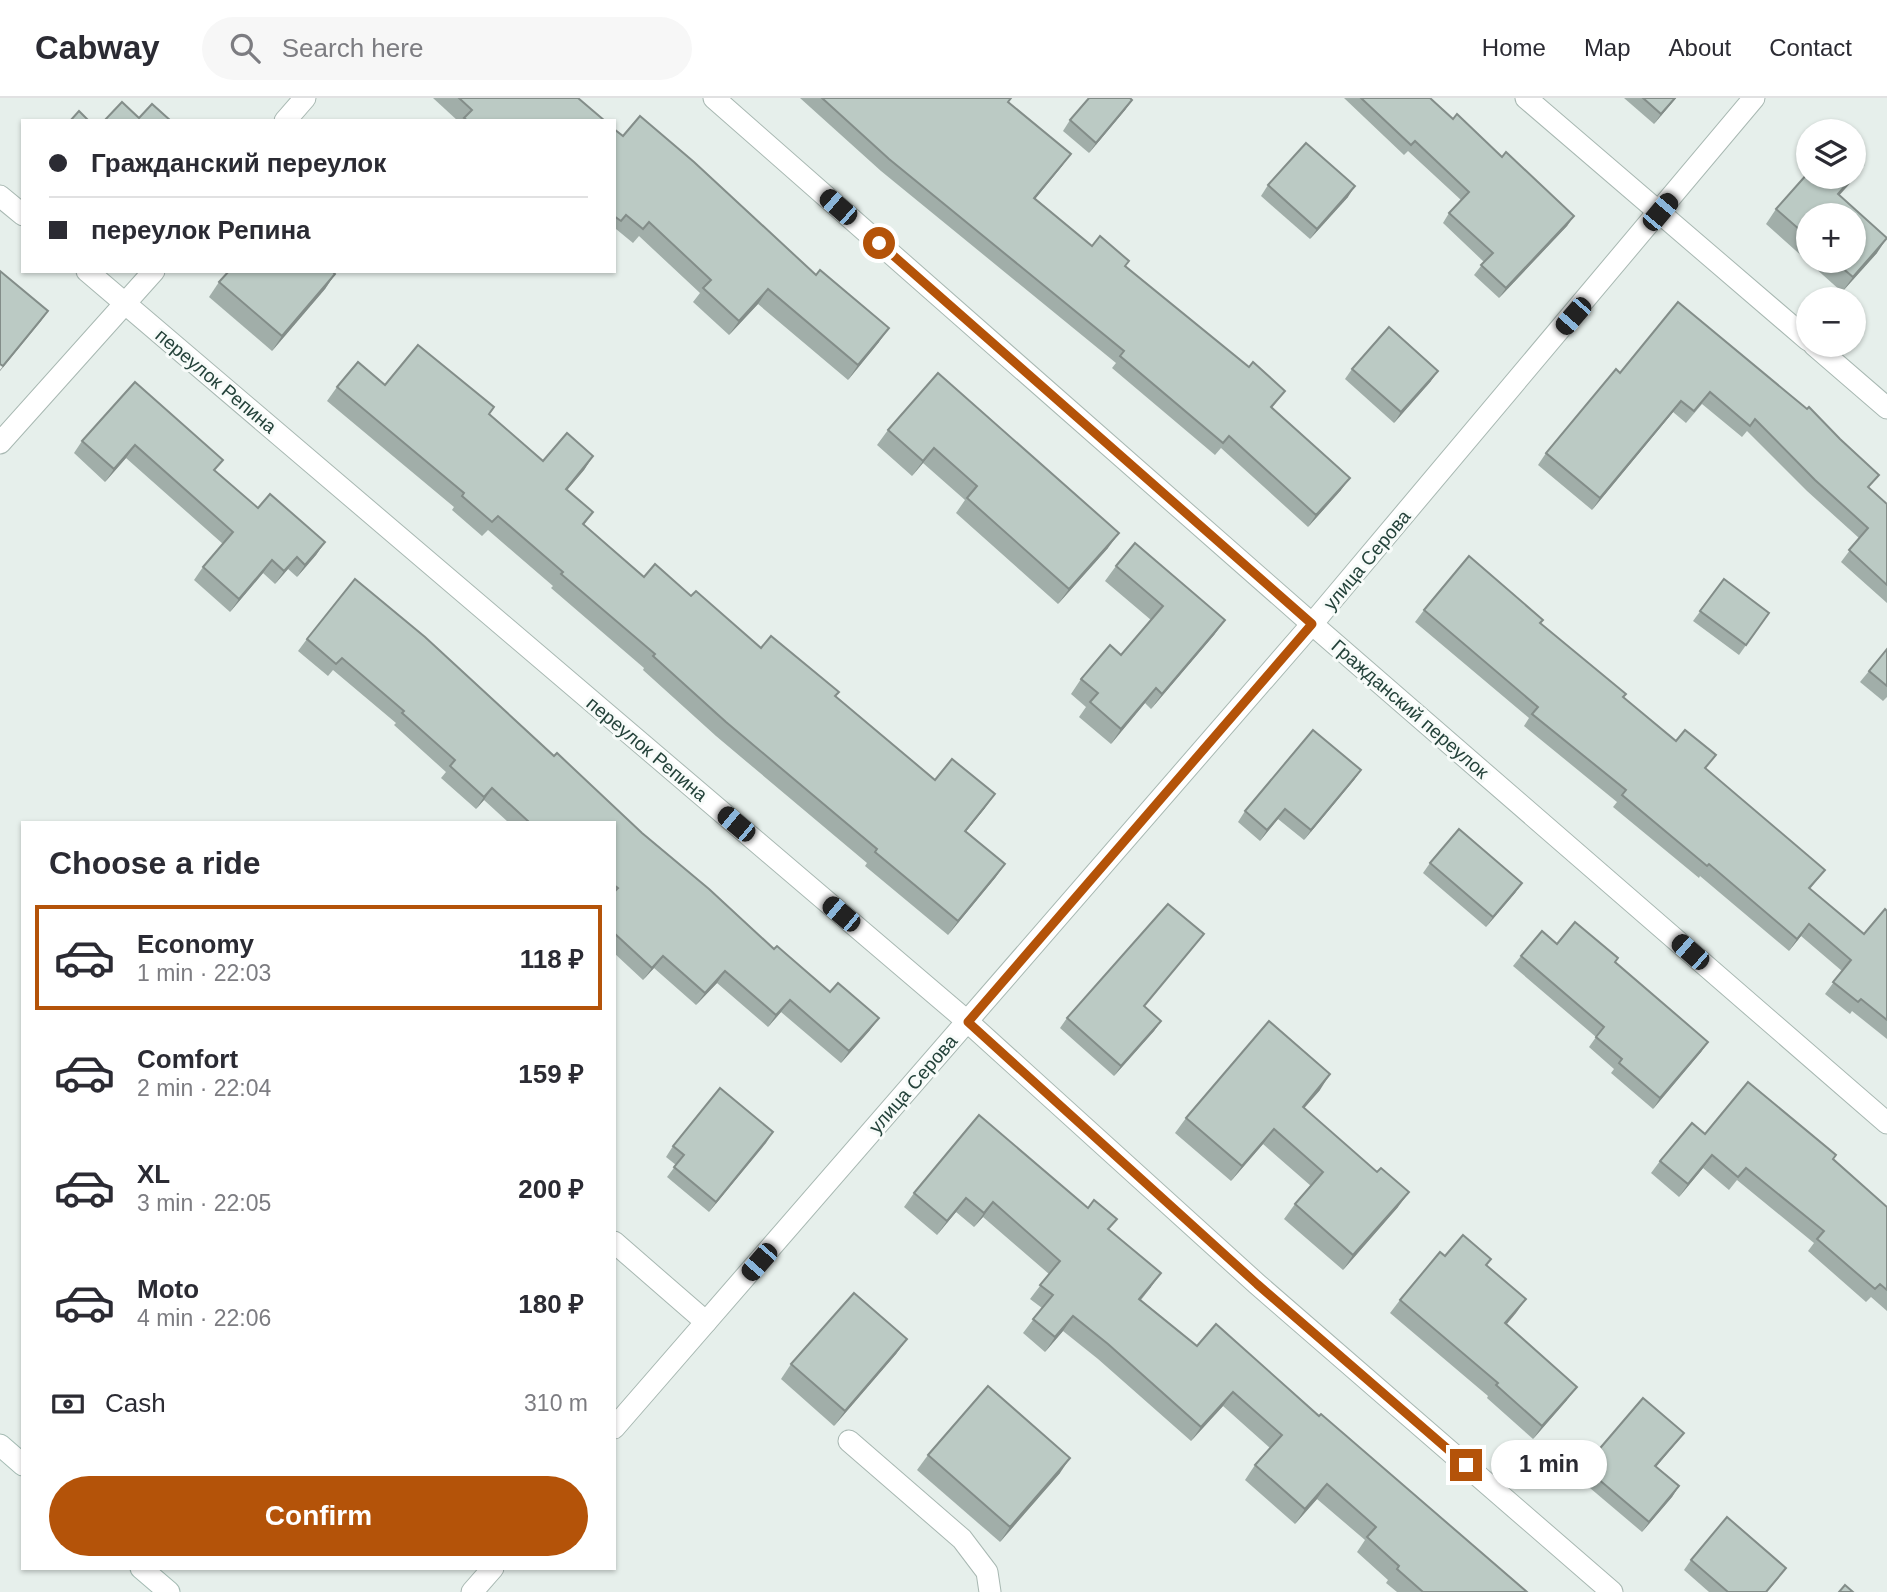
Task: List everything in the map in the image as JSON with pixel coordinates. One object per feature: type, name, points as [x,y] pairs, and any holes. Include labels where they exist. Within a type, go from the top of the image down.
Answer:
[{"type":"street","points":[[287,119],[305,98]]},
{"type":"street","name":"Гражданский переулок","points":[[714,98],[1312,624],[1887,1123]]},
{"type":"street","points":[[1526,98],[1796,330]]},
{"type":"street","name":"улица Серова","points":[[616,1426],[1312,624],[1754,98]]},
{"type":"street","points":[[0,196],[21,213]]},
{"type":"street","name":"переулок Репина","points":[[90,273],[968,1022],[1257,1284],[1612,1592]]},
{"type":"street","points":[[0,443],[152,273]]},
{"type":"street","points":[[1828,357],[1887,408]]},
{"type":"street","points":[[616,1244],[706,1322]]},
{"type":"street","points":[[849,1441],[962,1539],[987,1572],[990,1592]]},
{"type":"street","points":[[0,1445],[21,1463]]},
{"type":"street","points":[[143,1570],[169,1592]]},
{"type":"street","points":[[472,1592],[491,1570]]},
{"type":"building","points":[[459,98],[578,98],[603,119],[464,118],[472,110]]},
{"type":"building","points":[[822,98],[1011,98],[1008,102],[1071,154],[1034,198],[1092,246],[1100,236],[1129,261],[1125,266],[1249,367],[1253,362],[1285,391],[1271,407],[1350,478],[1316,515],[1229,436],[1223,443],[1120,356],[1124,351],[889,159]]},
{"type":"building","points":[[1089,98],[1132,100],[1096,143],[1070,120]]},
{"type":"building","points":[[1361,98],[1430,98],[1453,119],[1457,114],[1502,157],[1506,152],[1574,216],[1506,288],[1481,265],[1493,253],[1449,213],[1469,192],[1415,141],[1411,145]]},
{"type":"building","points":[[1643,98],[1675,98],[1661,114]]},
{"type":"building","points":[[122,102],[139,118],[152,104],[169,119],[106,119]]},
{"type":"building","points":[[79,111],[87,119],[72,119]]},
{"type":"building","points":[[640,116],[816,275],[820,270],[889,328],[858,365],[768,289],[739,321],[703,288],[711,280],[649,222],[643,229],[626,215],[621,221],[616,217],[616,131],[623,136]]},
{"type":"building","points":[[1306,143],[1355,186],[1317,229],[1268,185]]},
{"type":"building","points":[[1796,186],[1796,189],[1842,189],[1838,194],[1848,203],[1796,203],[1796,226],[1776,209]]},
{"type":"building","points":[[1866,219],[1887,238],[1866,262]]},
{"type":"building","points":[[0,271],[48,311],[3,366],[0,364]]},
{"type":"building","points":[[227,273],[335,274],[282,336],[219,282]]},
{"type":"building","points":[[1678,302],[1807,409],[1809,407],[1879,475],[1868,487],[1887,504],[1887,585],[1849,550],[1868,528],[1815,480],[1755,419],[1750,426],[1710,392],[1694,411],[1681,401],[1600,498],[1546,453],[1616,369],[1620,373]]},
{"type":"building","points":[[1389,327],[1438,371],[1401,412],[1352,369]]},
{"type":"building","points":[[418,345],[494,407],[489,414],[543,461],[567,433],[593,456],[566,489],[593,512],[583,524],[644,577],[655,564],[691,596],[696,591],[761,648],[771,636],[839,692],[835,696],[935,780],[952,759],[995,794],[965,831],[1005,864],[958,921],[726,722],[653,656],[655,654],[498,516],[492,522],[462,496],[464,493],[337,387],[358,362],[385,385]]},
{"type":"building","points":[[938,373],[1119,533],[1069,589],[967,498],[977,486],[934,448],[923,461],[888,430]]},
{"type":"building","points":[[135,382],[223,460],[214,470],[258,508],[270,494],[325,542],[305,565],[297,557],[284,571],[272,560],[239,599],[203,567],[233,532],[135,445],[114,469],[82,441]]},
{"type":"building","points":[[1135,543],[1225,620],[1162,694],[1156,688],[1121,729],[1090,702],[1098,693],[1081,679],[1110,645],[1121,655],[1163,606],[1116,566]]},
{"type":"building","points":[[1469,556],[1543,620],[1540,623],[1626,694],[1623,697],[1676,741],[1685,730],[1716,755],[1705,768],[1825,870],[1809,888],[1864,934],[1885,909],[1887,911],[1887,1020],[1861,999],[1858,1002],[1833,982],[1851,960],[1809,924],[1797,939],[1709,864],[1707,866],[1622,795],[1626,790],[1532,714],[1538,707],[1424,610]]},
{"type":"building","points":[[355,579],[425,637],[554,756],[557,753],[642,833],[709,889],[774,949],[777,946],[830,992],[838,983],[879,1018],[849,1051],[790,1000],[776,1015],[725,971],[705,993],[663,956],[652,968],[616,935],[616,821],[528,821],[492,788],[484,797],[450,766],[455,760],[402,713],[404,711],[342,658],[336,664],[307,639]]},
{"type":"building","points":[[1724,579],[1769,613],[1746,645],[1700,611]]},
{"type":"building","points":[[1887,649],[1887,686],[1869,671]]},
{"type":"building","points":[[1313,730],[1361,770],[1311,830],[1285,809],[1267,830],[1245,811]]},
{"type":"building","points":[[1459,829],[1522,883],[1493,917],[1430,863]]},
{"type":"building","points":[[1168,904],[1204,934],[1144,1006],[1161,1021],[1121,1066],[1067,1018]]},
{"type":"building","points":[[1575,922],[1618,958],[1615,962],[1708,1042],[1660,1098],[1619,1063],[1622,1059],[1596,1037],[1604,1027],[1521,956],[1542,931],[1557,944]]},
{"type":"building","points":[[1269,1021],[1330,1074],[1303,1107],[1377,1172],[1381,1168],[1409,1192],[1353,1255],[1295,1204],[1323,1172],[1274,1129],[1242,1166],[1186,1118]]},
{"type":"building","points":[[1748,1082],[1836,1155],[1833,1159],[1887,1207],[1887,1290],[1880,1284],[1875,1289],[1817,1239],[1824,1231],[1746,1168],[1738,1177],[1712,1155],[1688,1184],[1660,1161],[1692,1123],[1705,1134]]},
{"type":"building","points":[[720,1088],[773,1132],[716,1202],[674,1167],[684,1155],[673,1146]]},
{"type":"building","points":[[979,1115],[1088,1208],[1094,1200],[1117,1219],[1108,1229],[1161,1273],[1139,1299],[1197,1346],[1216,1324],[1319,1416],[1321,1414],[1527,1592],[1423,1592],[1367,1537],[1376,1527],[1327,1484],[1305,1509],[1255,1465],[1282,1435],[1233,1392],[1201,1427],[1073,1316],[1055,1337],[1033,1319],[1053,1295],[1040,1285],[1060,1261],[993,1202],[984,1213],[966,1198],[947,1221],[914,1193]]},
{"type":"building","points":[[1463,1235],[1491,1259],[1486,1265],[1526,1299],[1505,1323],[1577,1387],[1542,1426],[1496,1385],[1498,1383],[1400,1300],[1440,1252],[1445,1256]]},
{"type":"building","points":[[854,1293],[907,1339],[845,1411],[791,1364]]},
{"type":"building","points":[[988,1386],[1070,1458],[1010,1527],[928,1455]]},
{"type":"building","points":[[1643,1398],[1684,1433],[1655,1466],[1679,1486],[1649,1522],[1584,1467]]},
{"type":"building","points":[[1727,1517],[1786,1568],[1766,1592],[1728,1592],[1691,1560]]},
{"type":"building","points":[[1845,1585],[1853,1592],[1839,1592]]},
{"type":"route","points":[[879,243],[1312,624],[968,1022],[1257,1284],[1466,1465]]}]
